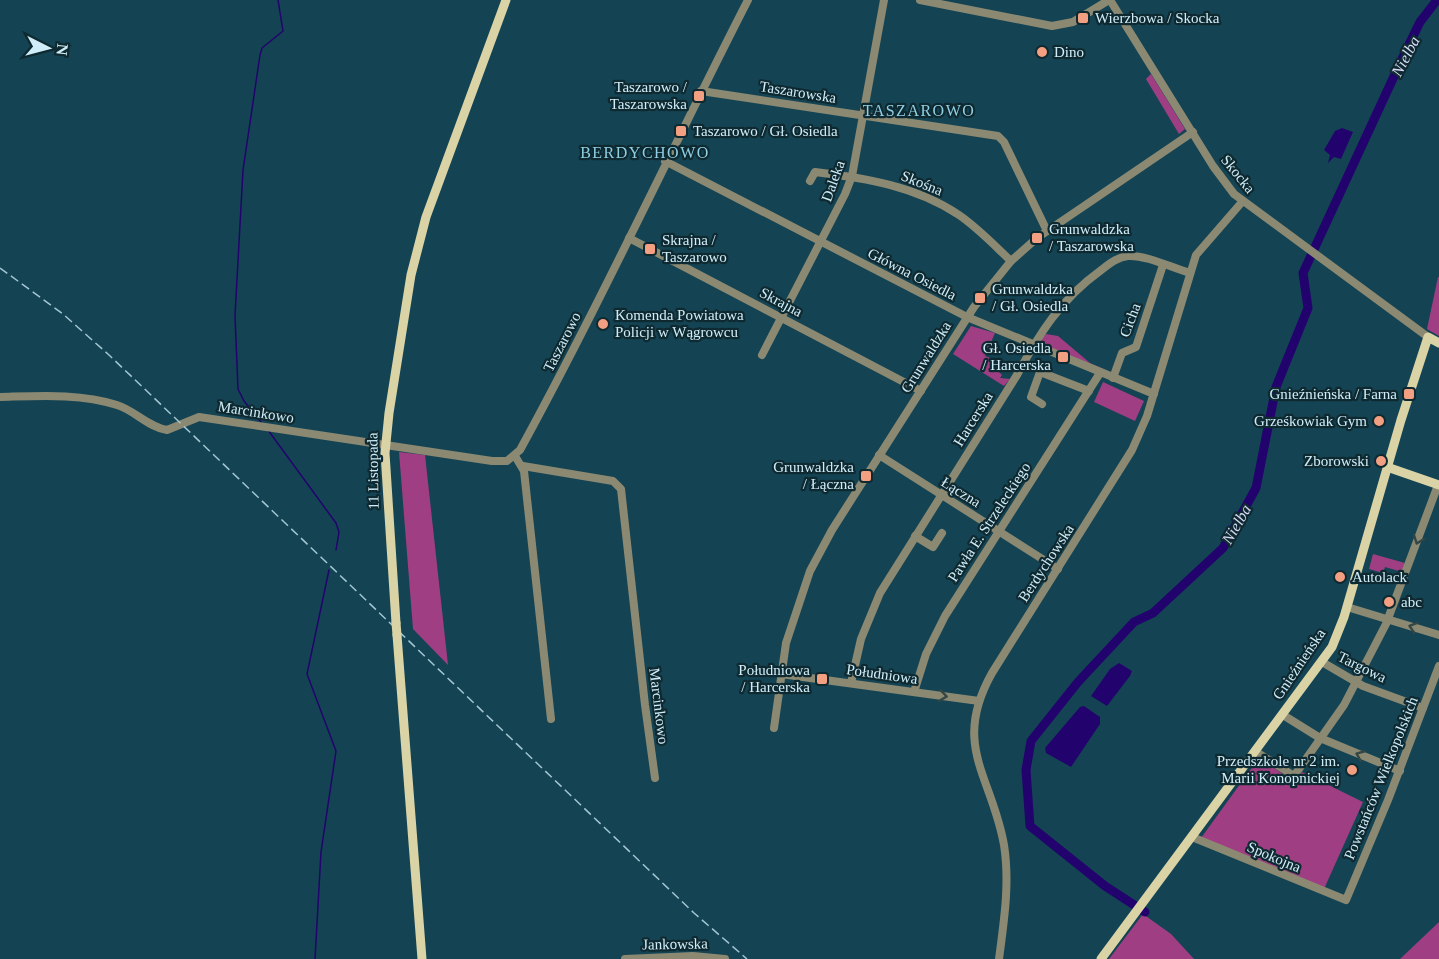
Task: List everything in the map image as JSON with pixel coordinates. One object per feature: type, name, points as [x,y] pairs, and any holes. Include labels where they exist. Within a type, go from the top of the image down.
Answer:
[{"type":"main road","name":"11 Listopada","points":[[422,959],[396,623],[386,446],[407,298],[419,239],[506,0]]},
{"type":"main road","points":[[1428,337],[1439,343]]},
{"type":"main road","name":"Gnieźnieńska","points":[[1101,959],[1256,751],[1285,716],[1335,640],[1428,337]]},
{"type":"main road","points":[[1387,467],[1438,485]]},
{"type":"street","name":"Taszarowo","points":[[515,456],[575,347],[665,161],[748,0]]},
{"type":"street","name":"Daleka","points":[[762,355],[821,242],[852,176],[884,0]]},
{"type":"street","points":[[920,0],[1052,26],[1073,22],[1109,0]]},
{"type":"street","name":"Skocka","points":[[1109,0],[1224,182],[1242,202],[1428,337]]},
{"type":"street","name":"Taszarowska","points":[[701,91],[1001,138],[1047,231]]},
{"type":"street","name":"Grunwaldzka","points":[[774,728],[781,674],[794,612],[810,571],[832,530],[967,317],[1011,261],[1047,231],[1192,132]]},
{"type":"street","name":"Główna Osiedla","points":[[665,161],[967,317],[1154,394]]},
{"type":"street","name":"Skośna","points":[[810,181],[815,172],[852,176],[897,186],[935,201],[976,229],[1011,261]]},
{"type":"street","name":"Berdychowska","points":[[999,959],[1007,893],[1006,861],[999,823],[975,751],[974,725],[979,700],[992,673],[1123,468],[1140,433],[1154,394],[1190,273],[1200,249],[1242,202]]},
{"type":"street","name":"Skrajna","points":[[629,238],[921,391]]},
{"type":"street","name":"Harcerska","points":[[851,683],[868,620],[889,577],[1033,345],[1067,298],[1115,261],[1131,256],[1190,273]]},
{"type":"street","name":"Cicha","points":[[1113,378],[1122,353],[1136,347],[1163,265]]},
{"type":"street","points":[[1042,404],[1032,397],[1040,372],[1089,391]]},
{"type":"street","name":"Pawła E. Strzeleckiego","points":[[914,692],[926,654],[938,628],[1100,373]]},
{"type":"street","name":"Marcinkowo","points":[[0,397],[72,397],[102,401],[121,406],[167,430],[199,417],[492,461],[504,462],[515,456]]},
{"type":"street","name":"Łączna","points":[[879,455],[1058,569]]},
{"type":"street","points":[[515,456],[523,466],[551,719]]},
{"type":"street","name":"Marcinkowo","points":[[523,466],[613,481],[621,489],[645,705],[656,778]]},
{"type":"street","points":[[1256,751],[1294,776],[1320,738],[1357,682],[1388,619],[1438,485]]},
{"type":"street","points":[[915,536],[933,547],[942,533]]},
{"type":"street","points":[[1347,607],[1439,635]]},
{"type":"street","name":"Targowa","points":[[1322,662],[1357,682],[1423,708]]},
{"type":"street","name":"Powstańców Wielkopolskich","points":[[1346,900],[1400,771],[1439,666]]},
{"type":"street","name":"Południowa","points":[[781,674],[979,700]]},
{"type":"street","points":[[1285,716],[1320,738],[1400,771]]},
{"type":"street","name":"Spokojna","points":[[1192,837],[1346,900]]},
{"type":"street","name":"Jankowska","points":[[625,959],[693,956],[724,959]]},
{"type":"shaded area","points":[[1151,74],[1185,129],[1179,134],[1146,79]]},
{"type":"shaded area","points":[[1342,128],[1353,132],[1341,159],[1334,157],[1328,163],[1330,155],[1324,150],[1335,131]]},
{"type":"shaded area","points":[[1439,277],[1439,336],[1427,329]]},
{"type":"shaded area","points":[[971,326],[995,333],[985,356],[1004,364],[999,372],[1002,375],[1000,378],[1010,379],[1004,386],[953,354]]},
{"type":"shaded area","points":[[1046,334],[1058,336],[1090,363],[1113,373],[1042,344],[1041,339]]},
{"type":"shaded area","points":[[1103,382],[1144,401],[1135,421],[1094,402]]},
{"type":"shaded area","points":[[399,452],[425,455],[448,665],[413,629]]},
{"type":"shaded area","points":[[1373,554],[1405,563],[1402,572],[1385,567],[1383,573],[1369,569]]},
{"type":"shaded area","points":[[1119,663],[1132,671],[1107,706],[1091,696],[1110,669]]},
{"type":"shaded area","points":[[1084,706],[1100,717],[1100,724],[1071,767],[1046,753],[1045,748],[1080,707]]},
{"type":"shaded area","points":[[1259,758],[1295,782],[1302,772],[1363,802],[1324,889],[1201,838]]},
{"type":"shaded area","points":[[1143,914],[1171,934],[1194,959],[1109,959]]},
{"type":"shaded area","points":[[1439,922],[1439,959],[1400,959]]},
{"type":"waterway","points":[[261,422],[244,401],[238,389],[235,316],[243,170],[262,48],[283,31],[278,0]]},
{"type":"waterway","name":"Nielba","points":[[1145,912],[1105,886],[1030,826],[1026,770],[1031,741],[1078,682],[1134,622],[1153,613],[1223,548],[1256,488],[1276,387],[1308,308],[1303,273],[1420,22],[1437,0]]},
{"type":"waterway","points":[[268,430],[336,523],[339,532],[336,550]]},
{"type":"waterway","points":[[315,959],[321,852],[336,751],[307,674],[329,570]]},
{"type":"railway","points":[[0,268],[63,314],[109,355],[694,913],[747,959]]},
{"type":"place","name":"Wierzbowa / Skocka","points":[[1083,18]]},
{"type":"place","name":"Dino","points":[[1042,52]]},
{"type":"place","name":"Taszarowo / Taszarowska","points":[[699,96]]},
{"type":"place","name":"Taszarowo / Gł. Osiedla","points":[[681,131]]},
{"type":"place","name":"Grunwaldzka / Taszarowska","points":[[1037,238]]},
{"type":"place","name":"Skrajna / Taszarowo","points":[[650,249]]},
{"type":"place","name":"Grunwaldzka / Gł. Osiedla","points":[[980,298]]},
{"type":"place","name":"Komenda Powiatowa Policji w Wągrowcu","points":[[603,324]]},
{"type":"place","name":"Gł. Osiedla / Harcerska","points":[[1063,357]]},
{"type":"place","name":"Gnieźnieńska / Farna","points":[[1409,394]]},
{"type":"place","name":"Grześkowiak Gym","points":[[1379,421]]},
{"type":"place","name":"Zborowski","points":[[1381,461]]},
{"type":"place","name":"Grunwaldzka / Łączna","points":[[866,476]]},
{"type":"place","name":"Autolack","points":[[1340,577]]},
{"type":"place","name":"abc","points":[[1389,602]]},
{"type":"place","name":"Południowa / Harcerska","points":[[822,679]]},
{"type":"place","name":"Przedszkole nr 2 im. Marii Konopnickiej","points":[[1352,770]]},
{"type":"district","name":"TASZAROWO","points":[[919,110]]},
{"type":"district","name":"BERDYCHOWO","points":[[645,152]]}]
